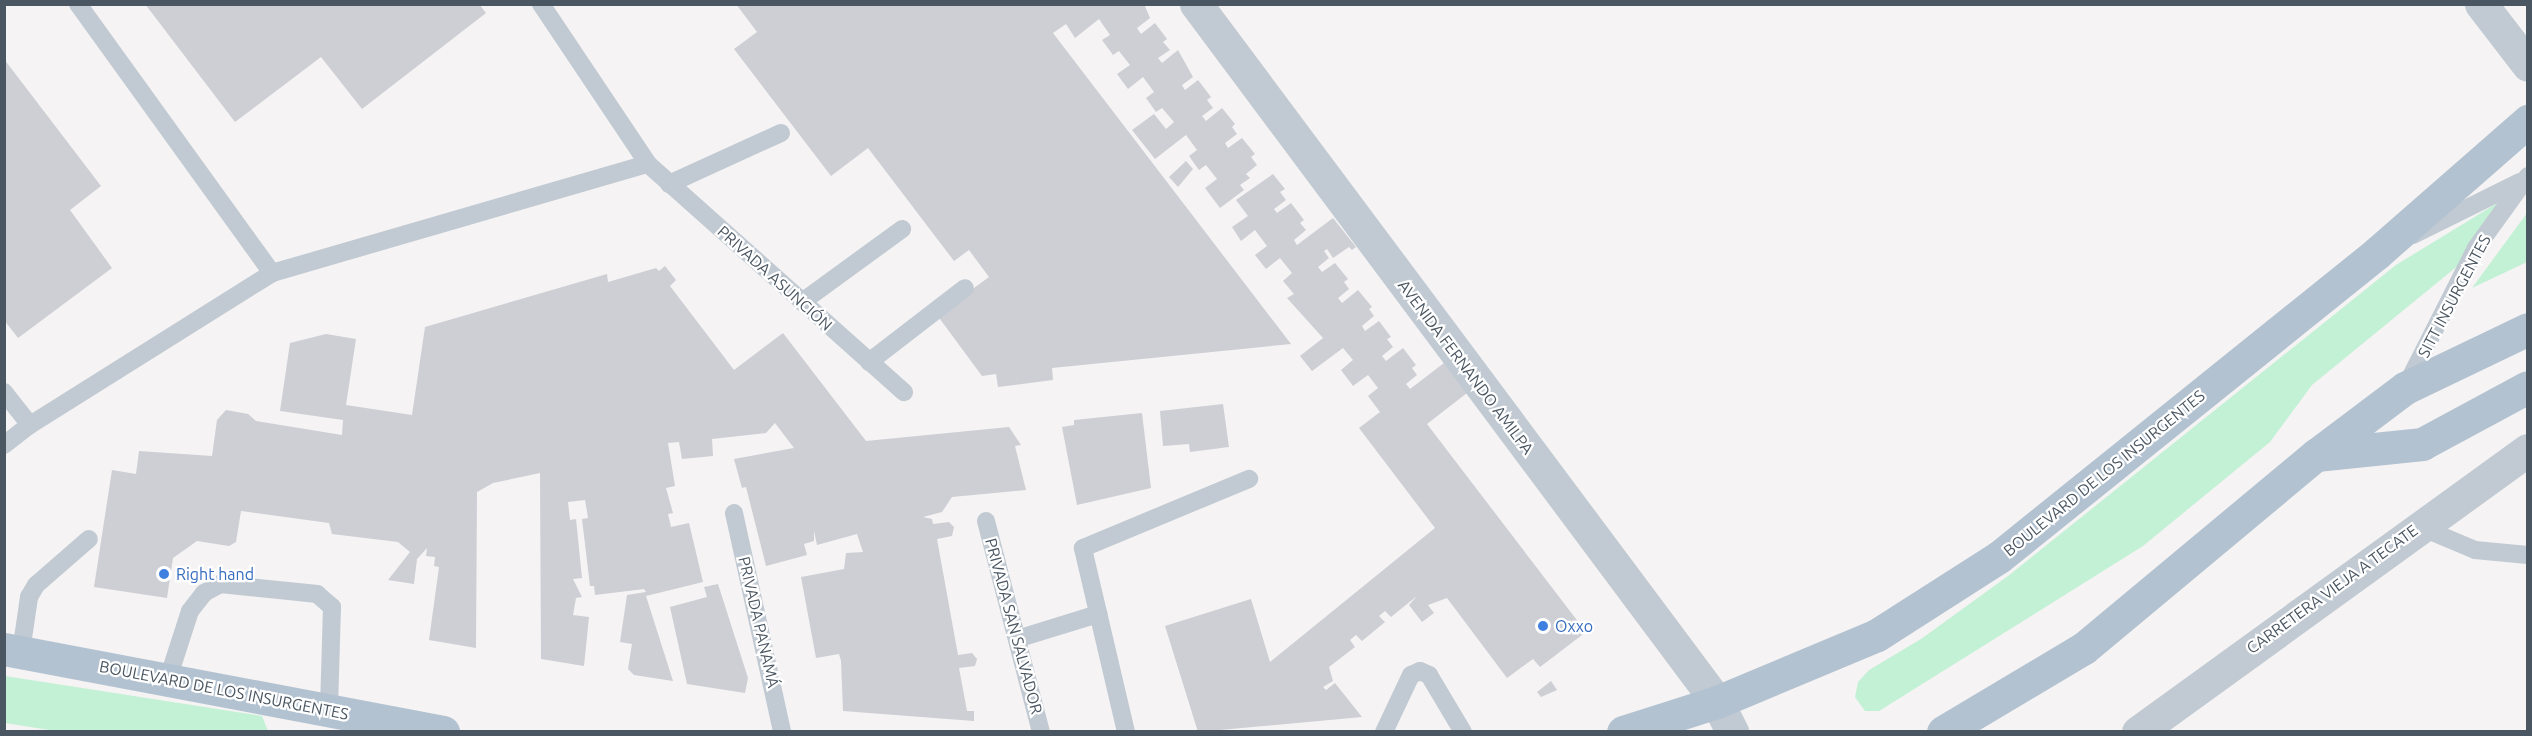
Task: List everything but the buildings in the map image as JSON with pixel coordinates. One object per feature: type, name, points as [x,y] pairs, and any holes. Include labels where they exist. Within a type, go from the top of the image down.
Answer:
[{"type":"main road","name":"BOULEVARD DE LOS INSURGENTES","points":[[1623,732],[1717,702],[1877,635],[1999,557],[2377,253],[2528,121]]},
{"type":"main road","points":[[1943,732],[2084,648],[2316,455],[2405,388],[2528,329]]},
{"type":"main road","points":[[2316,455],[2422,444],[2528,387]]},
{"type":"main road","name":"BOULEVARD DE LOS INSURGENTES","points":[[13,650],[168,679],[329,721],[443,732]]},
{"type":"street","name":"AVENIDA FERNANDO AMILPA","points":[[1196,4],[1717,702],[1732,732]]},
{"type":"street","points":[[2481,4],[2528,65]]},
{"type":"street","name":"CARRETERA VIEJA A TECATE","points":[[2138,732],[2418,526],[2528,450]]},
{"type":"lane","points":[[78,4],[272,273]]},
{"type":"lane","name":"PRIVADA ASUNCIÓN","points":[[542,4],[648,164],[904,392]]},
{"type":"lane","points":[[669,184],[781,133]]},
{"type":"lane","points":[[4,445],[30,425],[272,273],[648,164]]},
{"type":"lane","points":[[2377,253],[2526,178]]},
{"type":"lane","name":"SITT INSURGENTES","points":[[2405,388],[2476,248],[2526,178]]},
{"type":"lane","points":[[802,302],[902,229]]},
{"type":"lane","points":[[869,362],[965,288]]},
{"type":"lane","points":[[4,392],[30,425]]},
{"type":"lane","points":[[1126,732],[1083,548],[1249,478]]},
{"type":"lane","name":"PRIVADA PANAMÁ","points":[[734,513],[782,732]]},
{"type":"lane","name":"PRIVADA SAN SALVADOR","points":[[986,521],[1020,638],[1041,732]]},
{"type":"lane","points":[[2418,526],[2475,550],[2528,555]]},
{"type":"lane","points":[[13,650],[29,597],[36,585],[89,538]]},
{"type":"lane","points":[[168,679],[190,611],[212,588],[220,584],[317,594],[332,607],[329,721]]},
{"type":"lane","points":[[1020,638],[1098,614]]},
{"type":"lane","points":[[1384,732],[1411,675],[1420,671],[1429,675],[1463,732]]},
{"type":"green space","points":[[2499,202],[2460,264],[2312,385],[2270,442],[2143,546],[1879,711],[1865,711],[1855,697],[1858,682],[1869,670],[1921,639],[2008,576],[2396,265]]},
{"type":"green space","points":[[2527,213],[2527,262],[2472,288]]},
{"type":"green space","points":[[5,676],[262,716],[268,731],[62,732],[5,723]]},
{"type":"place","name":"Right hand","points":[[164,574]]},
{"type":"place","name":"Oxxo","points":[[1543,626]]}]
